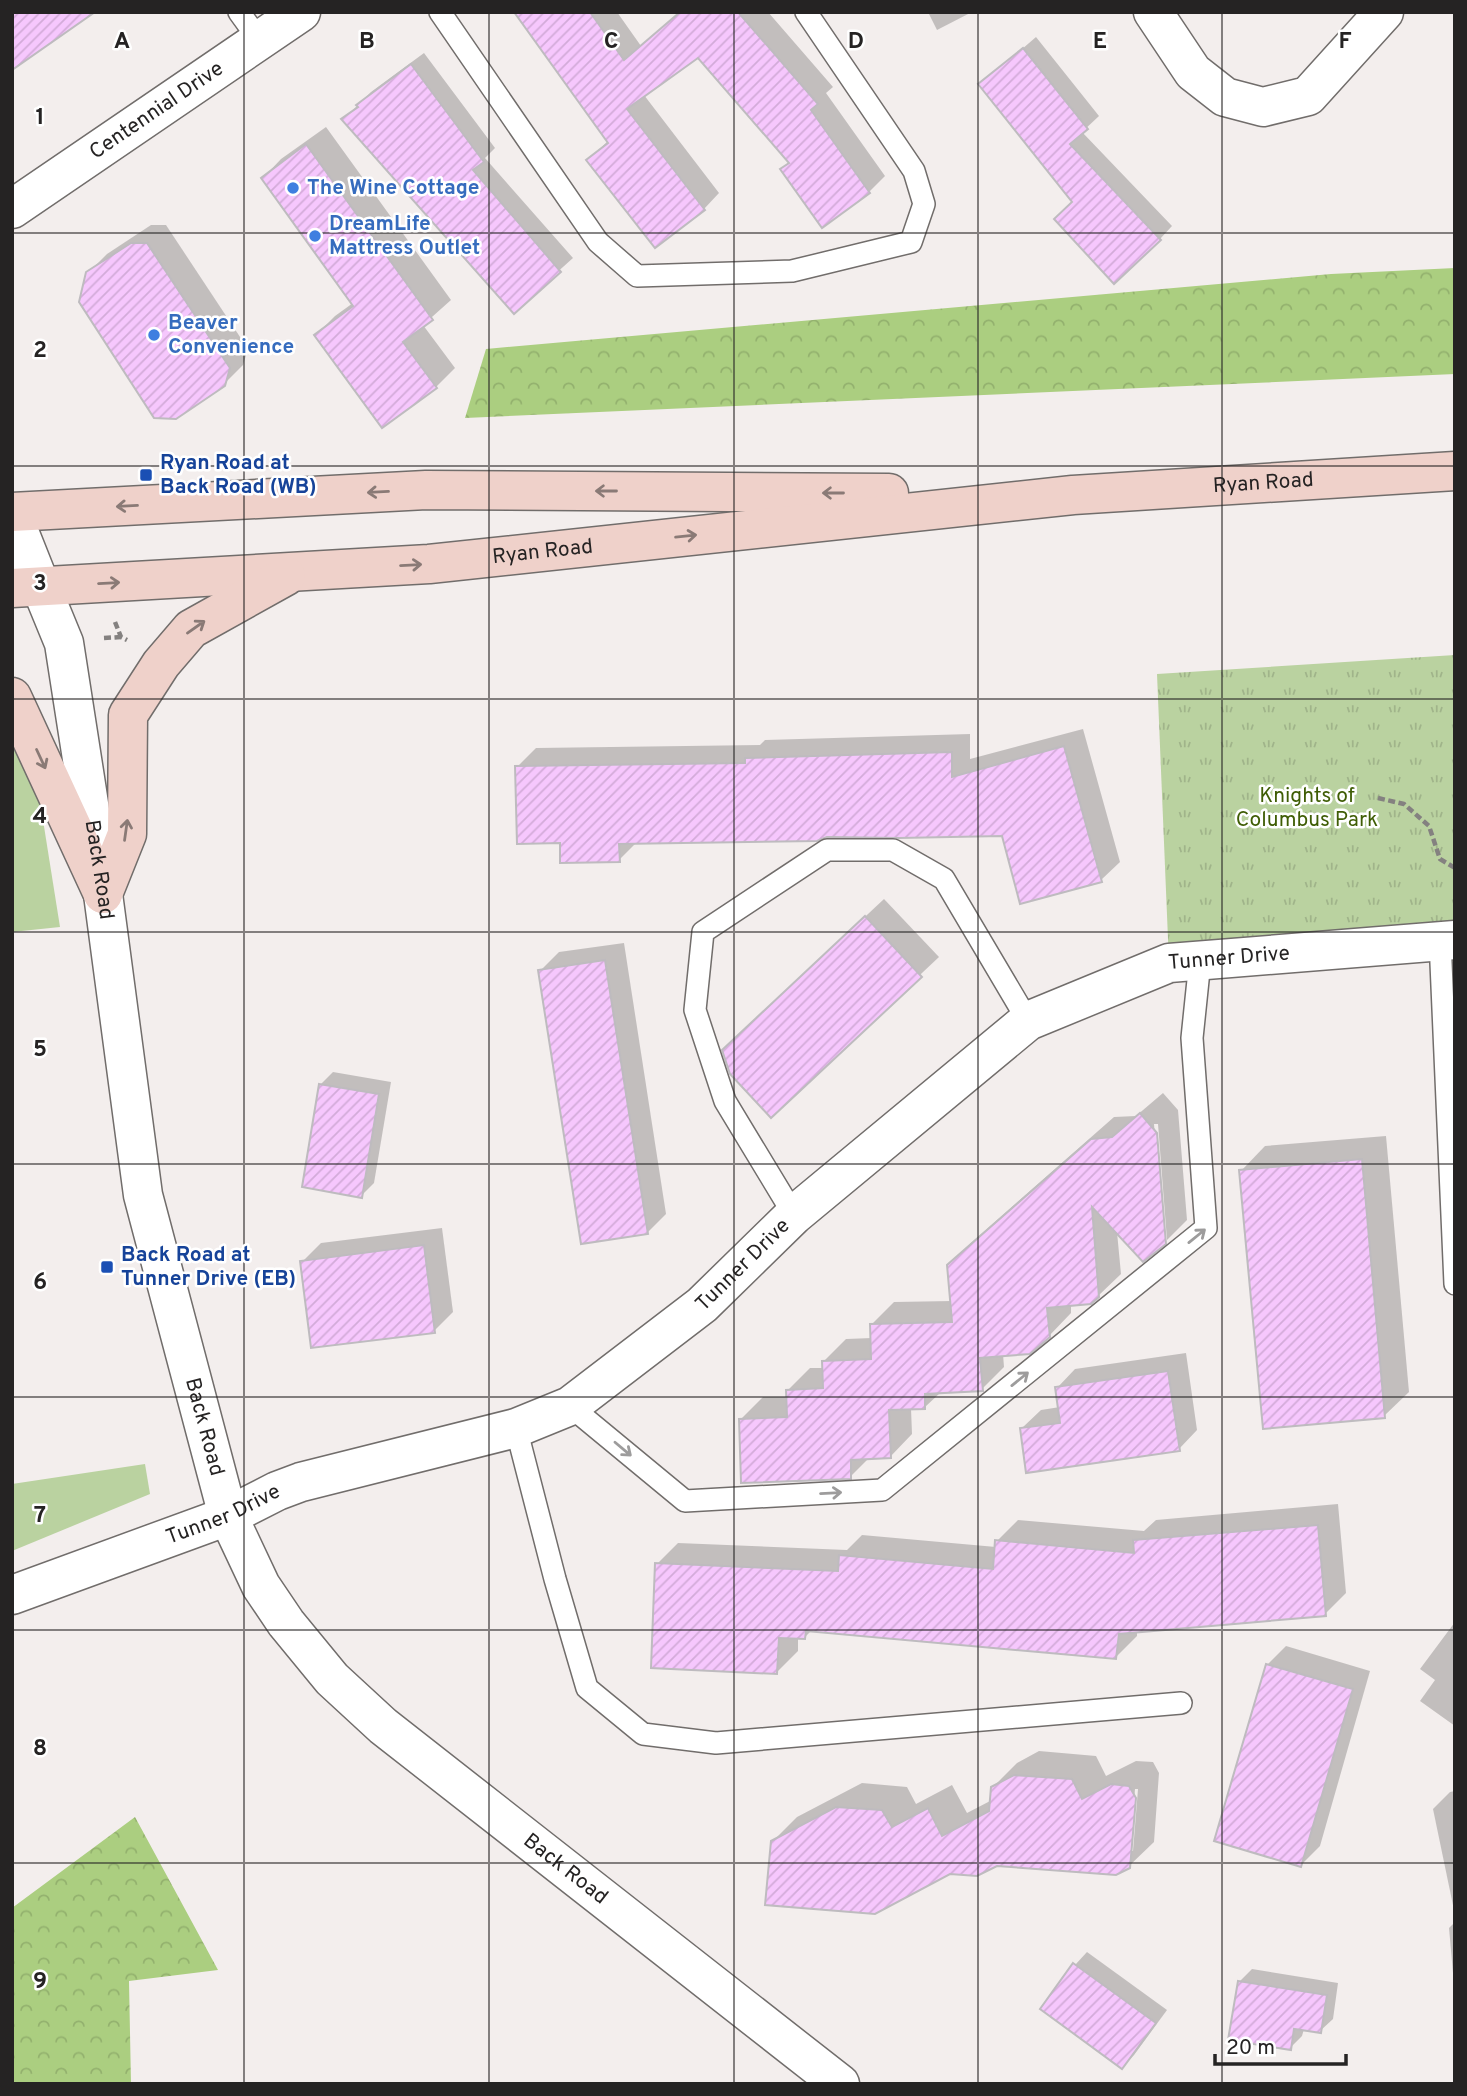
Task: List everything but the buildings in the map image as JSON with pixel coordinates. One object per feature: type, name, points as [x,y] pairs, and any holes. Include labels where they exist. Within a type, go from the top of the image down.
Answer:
[{"type":"main road","name":"Ryan Road","points":[[27,587],[429,564],[1073,495],[1455,471]]},
{"type":"main road","name":"Ryan Road","points":[[12,513],[426,490],[1073,495]]},
{"type":"main road","points":[[103,894],[127,834],[128,715],[161,664],[191,629],[294,572]]},
{"type":"main road","points":[[12,697],[103,894]]},
{"type":"street","name":"Centennial Drive","points":[[12,209],[249,26],[301,12]]},
{"type":"street","points":[[1153,12],[1193,72],[1225,97],[1263,107],[1308,96],[1384,12]]},
{"type":"street","name":"Back Road","points":[[12,513],[27,587],[64,643],[103,894],[143,1195],[228,1516],[261,1586],[286,1623],[332,1679],[383,1726],[840,2084]]},
{"type":"street","name":"Tunner Drive","points":[[12,1595],[228,1516],[301,1482],[516,1428],[570,1406],[702,1305],[794,1215],[1028,1021],[1169,963],[1447,940]]},
{"type":"lane","points":[[440,12],[598,242],[637,276],[792,271],[911,242],[924,204],[914,171],[806,12]]},
{"type":"lane","points":[[794,1215],[725,1101],[695,1010],[703,932],[827,850],[893,850],[944,879],[1028,1021]]},
{"type":"lane","points":[[1447,940],[1455,1284]]},
{"type":"lane","points":[[570,1406],[685,1501],[882,1490],[1206,1228],[1192,1038],[1200,961]]},
{"type":"lane","points":[[516,1428],[555,1579],[587,1688],[643,1734],[716,1743],[1181,1703]]},
{"type":"path","points":[[114,622],[121,637]]},
{"type":"path","points":[[102,638],[121,637],[130,642]]},
{"type":"path","points":[[1378,799],[1404,804],[1429,826],[1440,859],[1455,868]]},
{"type":"green space","points":[[1455,268],[1455,374],[465,418],[486,349],[1331,274]]},
{"type":"green space","name":"Knights of Columbus Park","points":[[1455,655],[1455,940],[1169,963],[1157,674]]},
{"type":"green space","points":[[12,746],[39,795],[60,927],[12,932]]},
{"type":"green space","points":[[145,1464],[150,1494],[12,1551],[12,1484]]},
{"type":"green space","points":[[135,1817],[218,1970],[129,1981],[131,2084],[12,2084],[12,1908]]},
{"type":"place","name":"The Wine Cottage","points":[[293,188]]},
{"type":"place","name":"DreamLife Mattress Outlet","points":[[315,236]]},
{"type":"place","name":"Beaver Convenience","points":[[154,335]]},
{"type":"place","name":"Ryan Road at Back Road (WB)","points":[[146,475]]},
{"type":"place","name":"Back Road at Tunner Drive (EB)","points":[[107,1267]]}]
